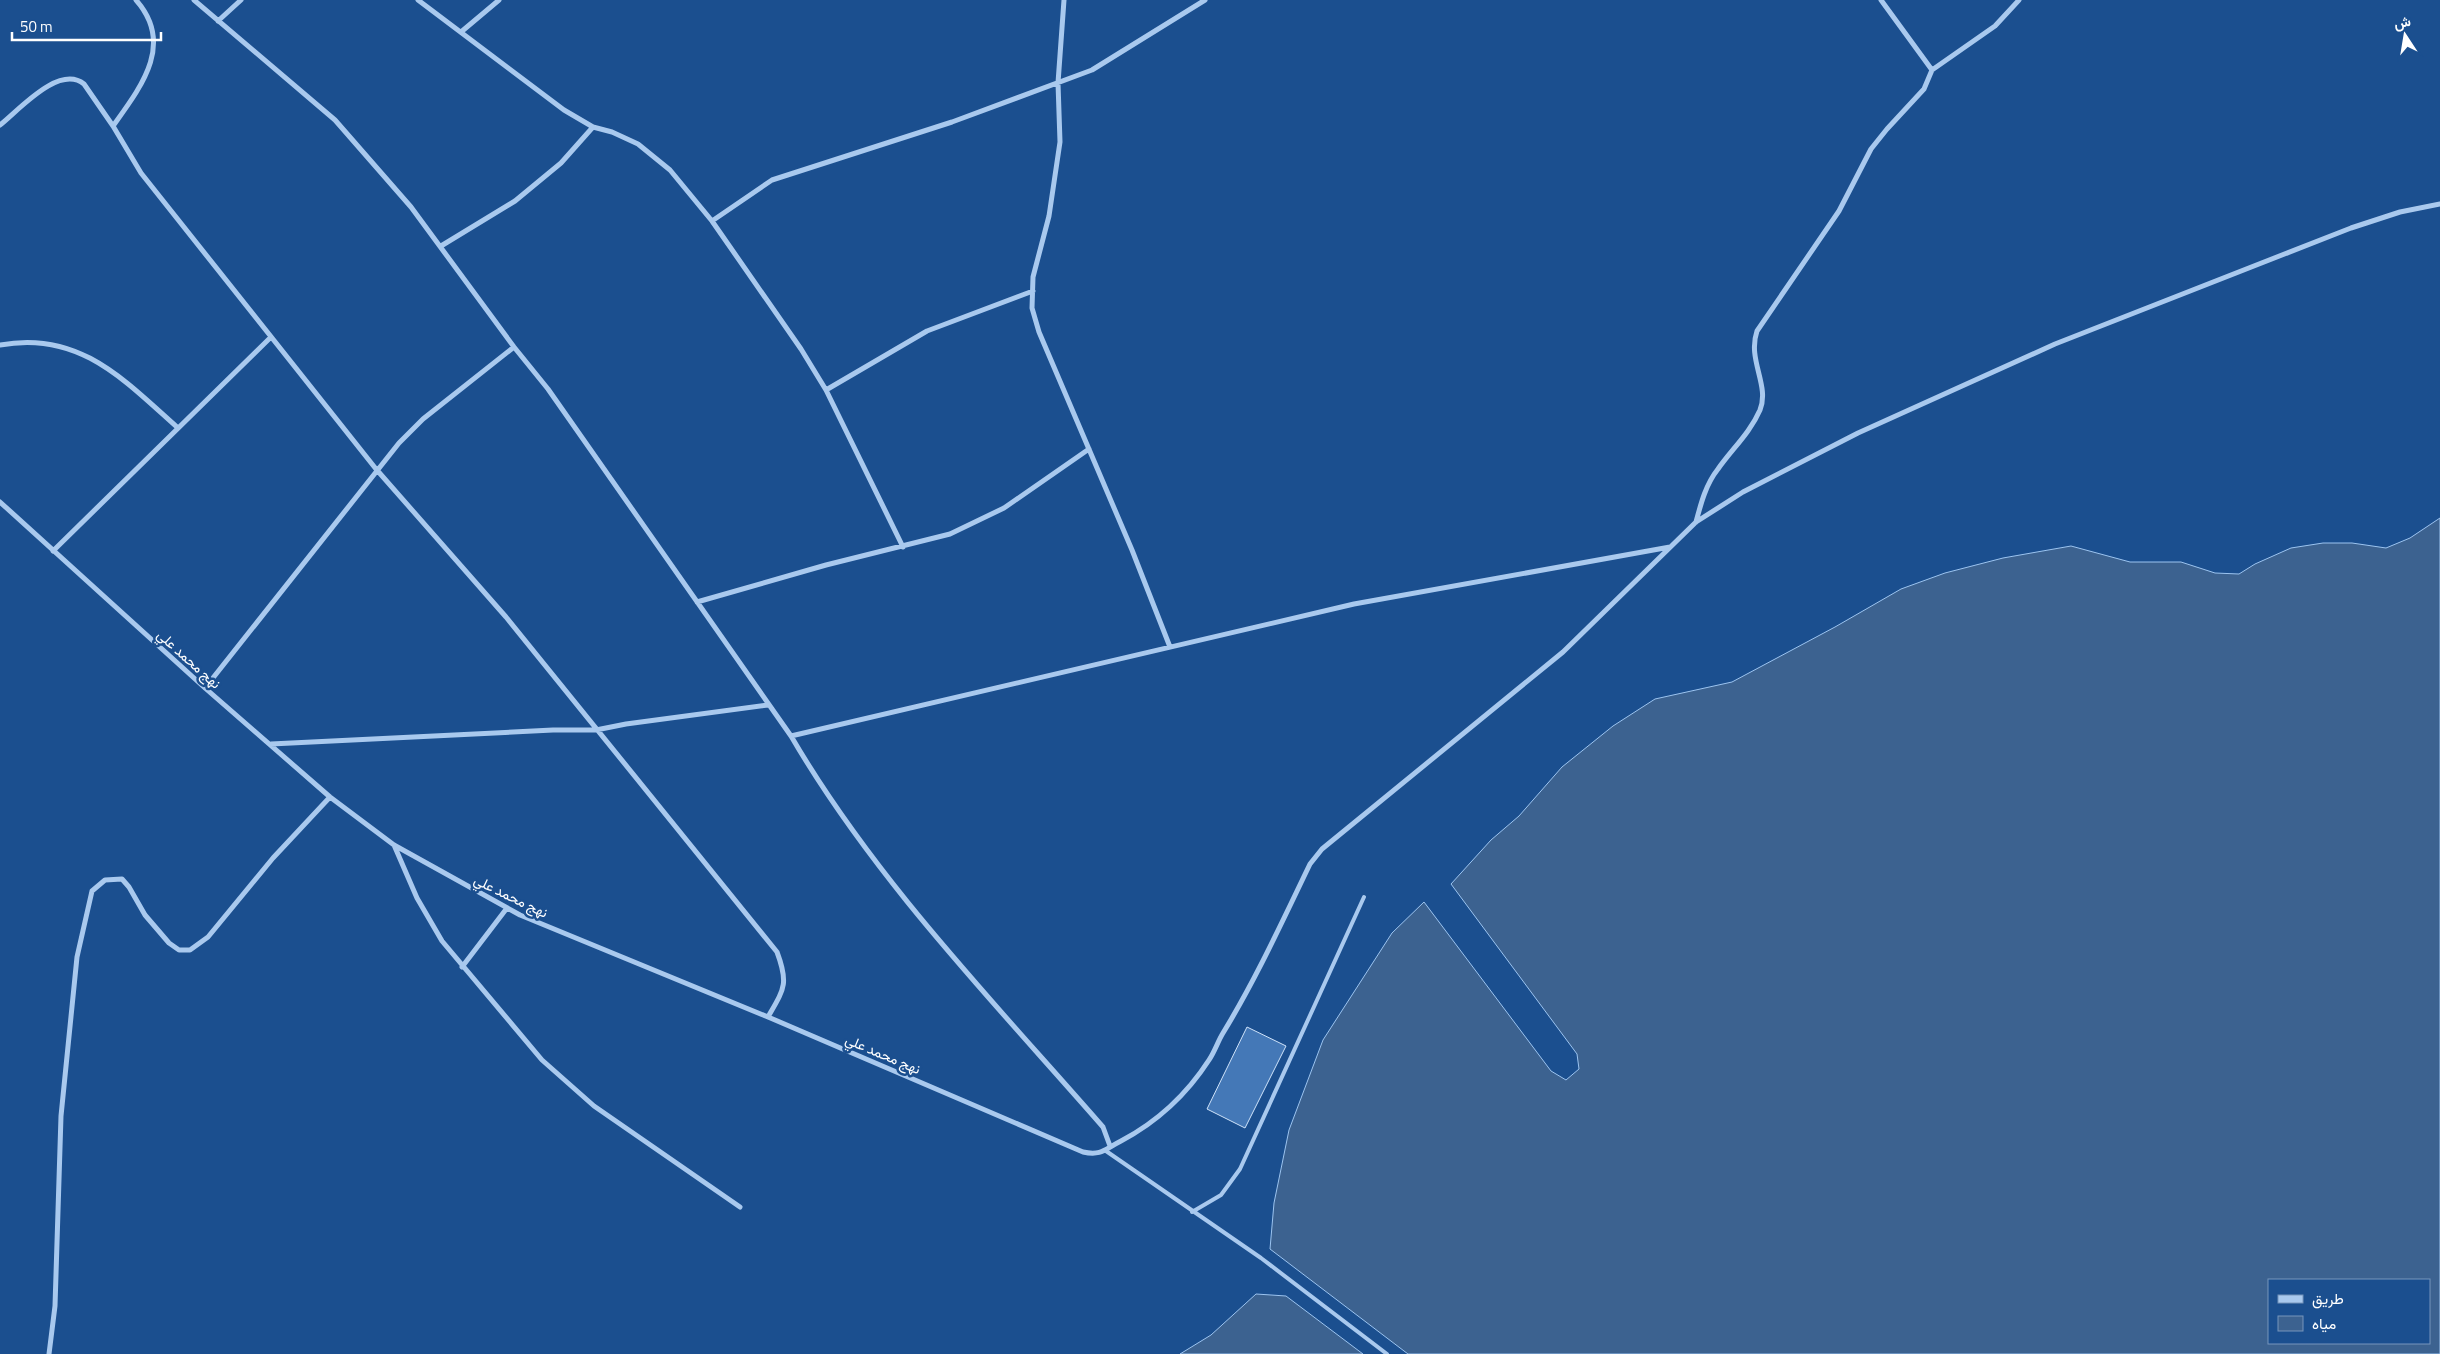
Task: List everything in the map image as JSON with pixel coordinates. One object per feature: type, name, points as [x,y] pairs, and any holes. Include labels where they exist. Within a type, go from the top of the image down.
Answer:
[{"type":"street","points":[[113,126],[131,102],[154,58],[152,22],[136,0]]},
{"type":"street","points":[[194,0],[335,120],[411,207],[514,347],[548,388],[791,736],[820,785],[888,876],[1103,1127],[1110,1146]]},
{"type":"street","points":[[218,20],[241,0]]},
{"type":"street","points":[[418,0],[564,110],[593,127],[612,132],[638,144],[670,170],[712,221],[801,349],[826,390],[903,547]]},
{"type":"street","points":[[461,32],[499,0]]},
{"type":"street","points":[[1064,0],[1058,83],[1060,142],[1049,216],[1033,277],[1032,308],[1039,332],[1170,647]]},
{"type":"street","points":[[712,221],[772,180],[952,122],[1092,70],[1206,0]]},
{"type":"street","points":[[1881,0],[1932,70]]},
{"type":"street","points":[[1696,522],[1709,482],[1744,437],[1760,409],[1763,397],[1753,346],[1757,331],[1839,211],[1871,149],[1886,129],[1924,89],[1932,70],[1995,26],[2019,0]]},
{"type":"street","points":[[0,125],[54,82],[70,78],[79,80],[84,84],[113,126],[141,173],[376,469],[506,617],[776,952],[784,972],[783,991],[768,1018]]},
{"type":"street","points":[[441,246],[515,201],[561,163],[593,127]]},
{"type":"street","points":[[1106,1151],[1110,1146],[1140,1131],[1169,1107],[1198,1076],[1245,998],[1310,864],[1322,849],[1570,645],[1696,522],[1743,492],[1858,433],[2054,344],[2352,228],[2400,212],[2440,204]]},
{"type":"street","points":[[826,390],[928,330],[1033,291]]},
{"type":"street","points":[[53,551],[271,337]]},
{"type":"street","points":[[0,345],[35,342],[63,346],[89,356],[126,382],[178,428]]},
{"type":"street","points":[[205,688],[376,469],[399,443],[423,420],[514,347]]},
{"type":"street","points":[[697,602],[826,565],[950,534],[1004,508],[1089,449]]},
{"type":"street","name":"نهج محمد علي","points":[[0,502],[205,688],[330,797],[394,845],[507,908],[1083,1152],[1094,1154],[1106,1151]]},
{"type":"street","points":[[791,736],[1354,604],[1672,546]]},
{"type":"street","points":[[270,744],[553,730],[596,730],[626,724],[768,705]]},
{"type":"street","points":[[49,1354],[55,1306],[61,1116],[67,1042],[78,957],[92,890],[104,880],[122,878],[145,915],[169,943],[179,950],[190,950],[208,937],[266,864],[330,797]]},
{"type":"street","points":[[394,845],[417,898],[442,941],[542,1060],[594,1106],[740,1207]]},
{"type":"street","points":[[462,966],[507,908]]},
{"type":"lane","points":[[1192,1212],[1221,1195],[1240,1169],[1364,897]]},
{"type":"lane","points":[[1106,1151],[1261,1258],[1387,1354]]},
{"type":"water","points":[[2440,518],[2440,1354],[1408,1354],[1270,1249],[1274,1203],[1289,1130],[1323,1040],[1392,933],[1424,902],[1551,1071],[1566,1080],[1579,1069],[1577,1054],[1451,884],[1491,840],[1519,816],[1562,767],[1613,726],[1655,699],[1732,682],[1901,589],[1945,573],[2003,558],[2071,546],[2130,562],[2181,562],[2215,573],[2239,574],[2255,564],[2291,548],[2323,543],[2352,543],[2386,548],[2410,538]]},
{"type":"water","points":[[1256,1294],[1286,1296],[1363,1354],[1180,1354],[1211,1335]]},
{"type":"building","points":[[1247,1027],[1286,1046],[1245,1128],[1207,1109]]}]
